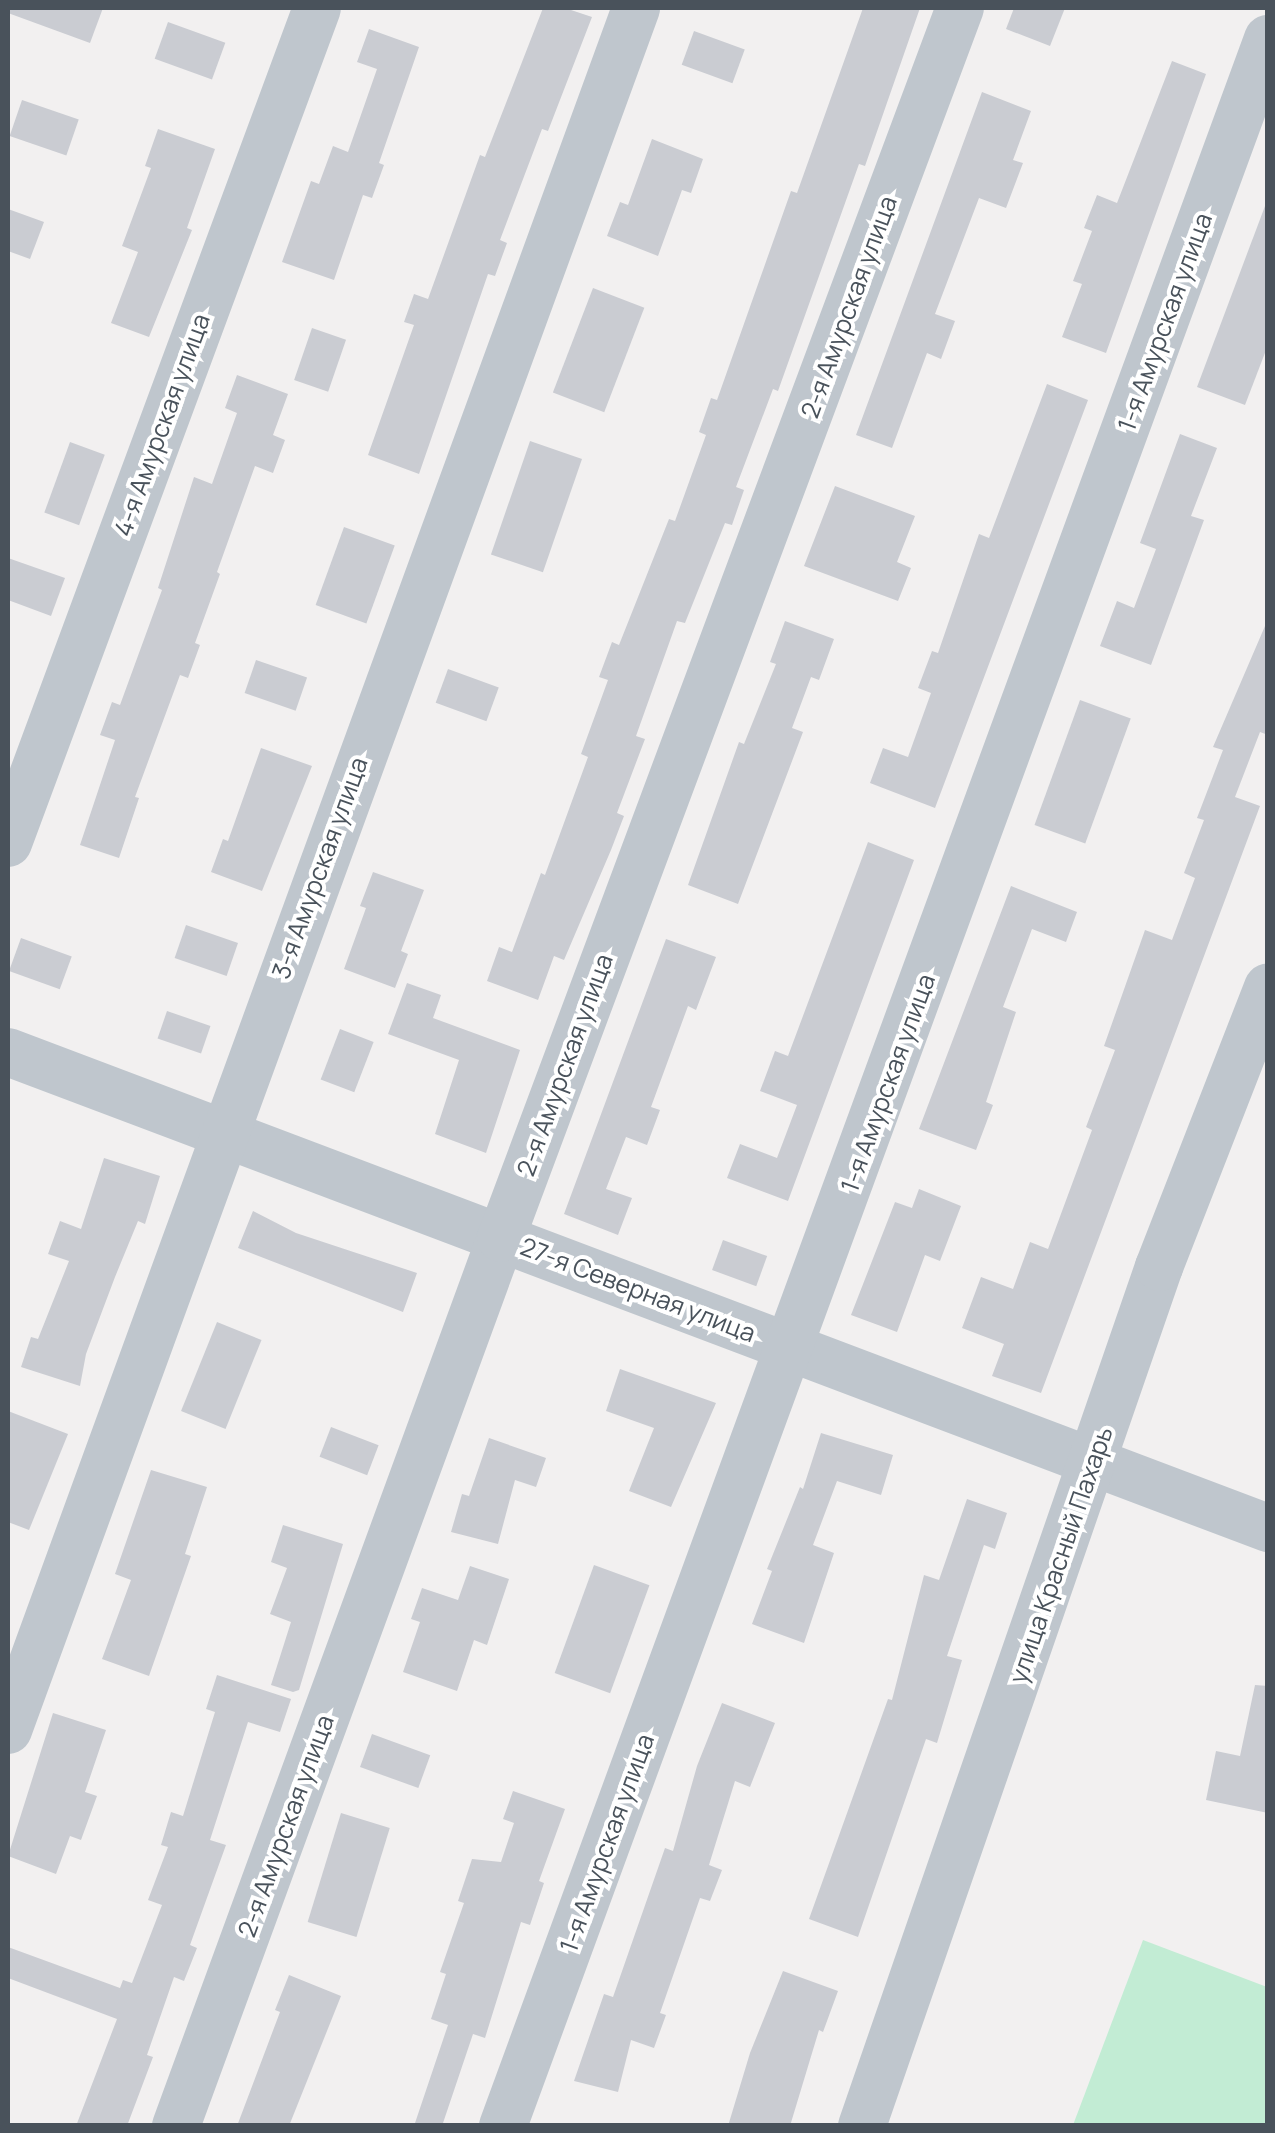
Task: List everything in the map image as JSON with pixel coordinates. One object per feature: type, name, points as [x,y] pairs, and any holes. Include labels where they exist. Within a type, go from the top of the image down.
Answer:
[{"type":"street","name":"4-я Амурская улица","points":[[8,843],[317,8]]},
{"type":"street","name":"3-я Амурская улица","points":[[8,1730],[636,8]]},
{"type":"street","name":"2-я Амурская улица","points":[[176,2126],[501,1238],[960,8]]},
{"type":"street","name":"1-я Амурская улица","points":[[503,2126],[1268,39]]},
{"type":"street","name":"улица Красный Пахарь","points":[[862,2126],[1159,1267],[1268,987]]},
{"type":"street","name":"27-я Северная улица","points":[[8,1052],[1268,1528]]},
{"type":"green space","points":[[1143,1940],[1267,1987],[1267,2125],[1073,2125]]},
{"type":"building","points":[[8,8],[103,8],[90,43],[8,13]]},
{"type":"building","points":[[543,8],[565,8],[592,17],[548,131],[542,129],[500,240],[507,243],[495,276],[488,274],[419,474],[368,455],[414,325],[404,322],[414,294],[428,299],[480,155],[485,157]]},
{"type":"building","points":[[863,8],[920,8],[865,166],[859,164],[778,391],[773,389],[736,487],[744,490],[732,525],[725,523],[685,623],[677,621],[636,736],[645,739],[617,813],[624,816],[611,850],[564,960],[554,956],[538,1000],[487,981],[499,947],[512,952],[541,873],[545,875],[588,757],[581,754],[608,680],[599,677],[612,642],[619,645],[669,519],[675,521],[706,435],[699,432],[711,398],[717,400],[791,191],[797,193]]},
{"type":"building","points":[[1014,8],[1065,8],[1050,46],[1006,29]]},
{"type":"building","points":[[168,22],[225,43],[212,80],[155,59]]},
{"type":"building","points":[[369,29],[419,47],[379,163],[384,165],[372,198],[363,195],[334,280],[282,262],[311,181],[319,184],[333,146],[348,152],[377,69],[357,62]]},
{"type":"building","points":[[694,31],[745,49],[732,83],[682,65]]},
{"type":"building","points":[[1172,61],[1206,74],[1106,353],[1062,337],[1082,284],[1073,281],[1092,231],[1084,228],[1097,195],[1117,203]]},
{"type":"building","points":[[982,92],[1031,111],[1013,160],[1023,163],[1006,208],[979,198],[935,314],[955,321],[941,359],[927,353],[892,448],[856,435]]},
{"type":"building","points":[[22,100],[79,120],[66,155],[10,136]]},
{"type":"building","points":[[158,129],[215,149],[187,228],[192,230],[149,337],[111,323],[138,252],[122,246],[151,168],[145,166]]},
{"type":"building","points":[[652,139],[703,159],[691,193],[682,190],[658,256],[607,236],[620,202],[628,205]]},
{"type":"building","points":[[1265,206],[1268,345],[1245,405],[1197,387]]},
{"type":"building","points":[[8,209],[44,222],[30,259],[8,251]]},
{"type":"building","points":[[593,288],[644,308],[604,412],[553,393]]},
{"type":"building","points":[[312,328],[346,340],[328,392],[294,380]]},
{"type":"building","points":[[237,375],[288,394],[273,435],[285,440],[273,473],[255,466],[195,643],[200,645],[188,678],[180,675],[135,797],[139,798],[119,858],[80,845],[115,740],[100,735],[112,702],[120,705],[162,590],[158,588],[194,477],[212,484],[237,413],[225,408]]},
{"type":"building","points":[[1047,384],[1088,400],[935,808],[870,783],[883,748],[908,757],[931,693],[918,688],[932,651],[938,653],[979,534],[989,538]]},
{"type":"building","points":[[1180,434],[1217,448],[1191,516],[1204,520],[1151,665],[1100,646],[1117,601],[1134,608],[1156,549],[1140,543]]},
{"type":"building","points":[[530,441],[582,459],[543,572],[491,554]]},
{"type":"building","points":[[70,442],[105,455],[79,525],[44,512]]},
{"type":"building","points":[[835,486],[915,516],[897,562],[911,568],[898,601],[804,566]]},
{"type":"building","points":[[344,527],[395,545],[366,623],[316,605]]},
{"type":"building","points":[[8,558],[65,578],[51,616],[8,600]]},
{"type":"building","points":[[785,621],[834,639],[819,680],[811,677],[792,728],[803,732],[738,904],[688,885],[739,742],[744,744],[776,664],[770,662]]},
{"type":"building","points":[[1265,626],[1268,735],[1260,732],[1235,797],[1260,806],[1041,1393],[992,1376],[1004,1344],[962,1328],[981,1277],[1013,1289],[1030,1242],[1048,1249],[1092,1130],[1086,1127],[1115,1050],[1104,1046],[1145,930],[1172,940],[1195,878],[1184,873],[1204,820],[1197,818],[1223,750],[1213,747]]},
{"type":"building","points":[[256,660],[307,678],[296,711],[245,693]]},
{"type":"building","points":[[448,669],[499,687],[486,721],[436,703]]},
{"type":"building","points":[[1080,700],[1131,718],[1085,843],[1035,825]]},
{"type":"building","points":[[261,748],[312,766],[262,891],[211,872],[223,839],[228,841]]},
{"type":"building","points":[[868,842],[914,860],[788,1201],[727,1178],[740,1144],[777,1158],[797,1105],[760,1091],[775,1051],[788,1056]]},
{"type":"building","points":[[373,872],[424,890],[401,951],[408,954],[395,988],[344,969],[366,908],[360,906]]},
{"type":"building","points":[[1011,886],[1077,912],[1066,942],[1032,929],[1003,1007],[1016,1012],[986,1102],[993,1105],[976,1150],[919,1129]]},
{"type":"building","points":[[186,925],[238,943],[227,976],[175,958]]},
{"type":"building","points":[[21,938],[72,956],[60,989],[9,971]]},
{"type":"building","points":[[666,939],[716,957],[696,1010],[688,1006],[651,1107],[660,1110],[647,1145],[626,1137],[606,1189],[632,1198],[618,1235],[564,1214]]},
{"type":"building","points":[[407,983],[441,995],[433,1018],[520,1050],[486,1153],[435,1134],[459,1060],[388,1034]]},
{"type":"building","points":[[167,1011],[210,1026],[201,1053],[158,1038]]},
{"type":"building","points":[[340,1029],[374,1042],[354,1092],[321,1079]]},
{"type":"building","points":[[104,1158],[160,1176],[145,1224],[138,1221],[115,1277],[86,1354],[80,1386],[21,1367],[31,1337],[38,1339],[69,1261],[48,1254],[60,1221],[81,1229]]},
{"type":"building","points":[[919,1189],[961,1206],[940,1261],[925,1255],[897,1332],[851,1315],[895,1202],[912,1208]]},
{"type":"building","points":[[253,1211],[296,1233],[417,1273],[403,1312],[238,1248]]},
{"type":"building","points":[[723,1240],[767,1256],[756,1286],[712,1270]]},
{"type":"building","points":[[217,1322],[262,1340],[226,1429],[181,1411]]},
{"type":"building","points":[[620,1369],[716,1403],[671,1507],[629,1491],[654,1428],[606,1411]]},
{"type":"building","points":[[8,1411],[68,1434],[29,1530],[8,1522]]},
{"type":"building","points":[[331,1427],[379,1445],[367,1475],[320,1457]]},
{"type":"building","points":[[821,1433],[893,1455],[881,1495],[837,1481],[813,1545],[834,1553],[804,1643],[752,1624],[772,1571],[767,1569],[800,1487],[803,1489]]},
{"type":"building","points":[[489,1438],[546,1458],[536,1487],[515,1480],[498,1544],[451,1532],[462,1494],[469,1496]]},
{"type":"building","points":[[151,1470],[207,1487],[185,1554],[191,1556],[149,1676],[102,1659],[131,1580],[115,1574]]},
{"type":"building","points":[[967,1499],[1007,1513],[995,1549],[984,1545],[947,1656],[962,1660],[937,1743],[926,1739],[858,1937],[809,1919],[888,1699],[892,1700],[924,1575],[939,1580]]},
{"type":"building","points":[[283,1525],[343,1544],[299,1690],[293,1692],[271,1685],[291,1622],[270,1614],[287,1568],[271,1562]]},
{"type":"building","points":[[594,1565],[649,1585],[610,1693],[555,1673]]},
{"type":"building","points":[[470,1566],[509,1579],[487,1645],[474,1640],[457,1691],[403,1672],[420,1622],[411,1619],[422,1588],[458,1600]]},
{"type":"building","points":[[217,1675],[291,1699],[280,1732],[248,1722],[210,1840],[226,1845],[190,1945],[197,1948],[184,1981],[174,1977],[147,2055],[153,2057],[127,2126],[76,2126],[117,2019],[8,1978],[8,1947],[120,1988],[123,1980],[132,1983],[162,1905],[148,1900],[168,1847],[161,1845],[171,1812],[183,1816],[215,1712],[206,1709]]},
{"type":"building","points":[[1255,1685],[1268,1686],[1268,1813],[1206,1800],[1216,1751],[1240,1756]]},
{"type":"building","points":[[722,1703],[775,1723],[750,1787],[735,1781],[709,1865],[722,1870],[710,1901],[700,1898],[660,2013],[666,2015],[654,2048],[631,2040],[618,2092],[574,2081],[604,1994],[613,1997],[665,1848],[673,1851],[697,1766]]},
{"type":"building","points":[[53,1713],[106,1730],[85,1792],[97,1796],[81,1840],[70,1836],[56,1874],[8,1856]]},
{"type":"building","points":[[372,1734],[430,1755],[418,1788],[360,1767]]},
{"type":"building","points":[[513,1791],[565,1809],[539,1881],[544,1883],[530,1925],[521,1922],[485,2038],[473,2034],[442,2126],[414,2126],[448,2025],[431,2019],[446,1974],[440,1972],[464,1903],[458,1901],[472,1859],[501,1862],[514,1823],[503,1819]]},
{"type":"building","points":[[341,1813],[390,1828],[356,1937],[308,1922]]},
{"type":"building","points":[[783,1971],[838,1991],[823,2032],[819,2030],[790,2126],[728,2126],[750,2053]]},
{"type":"building","points":[[289,1975],[341,1996],[289,2126],[237,2126],[280,2012],[275,2010]]}]
